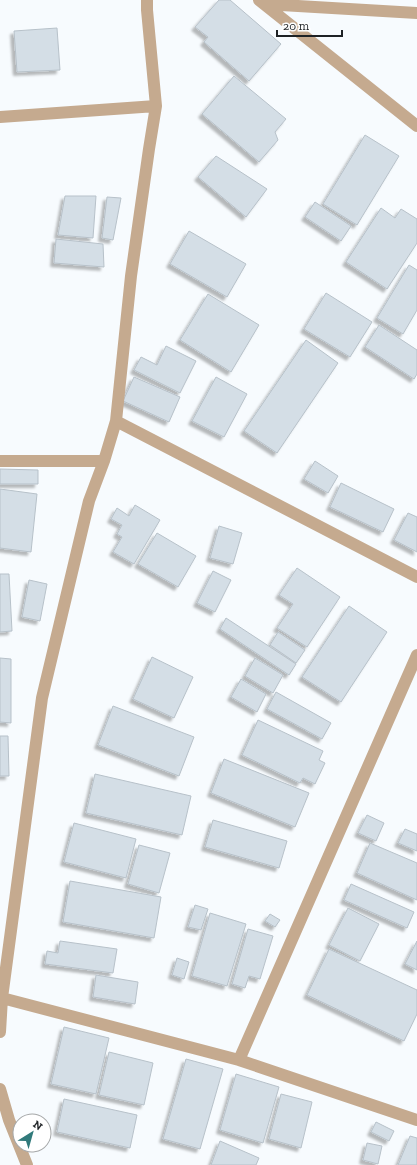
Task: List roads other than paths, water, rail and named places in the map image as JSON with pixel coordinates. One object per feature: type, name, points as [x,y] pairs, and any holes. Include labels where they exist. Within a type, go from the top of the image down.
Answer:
[{"type":"street","points":[[0,1032],[2,998],[42,698],[89,501],[104,461],[116,421],[131,276],[156,106],[147,0]]},
{"type":"street","points":[[262,2],[417,13]]},
{"type":"street","points":[[262,2],[417,126]]},
{"type":"street","points":[[0,117],[156,106]]},
{"type":"street","points":[[116,421],[417,577]]},
{"type":"street","points":[[0,462],[104,461]]},
{"type":"street","points":[[239,1060],[417,655]]},
{"type":"street","points":[[2,998],[239,1060],[417,1120]]},
{"type":"street","points":[[0,1089],[9,1120],[27,1165]]}]
